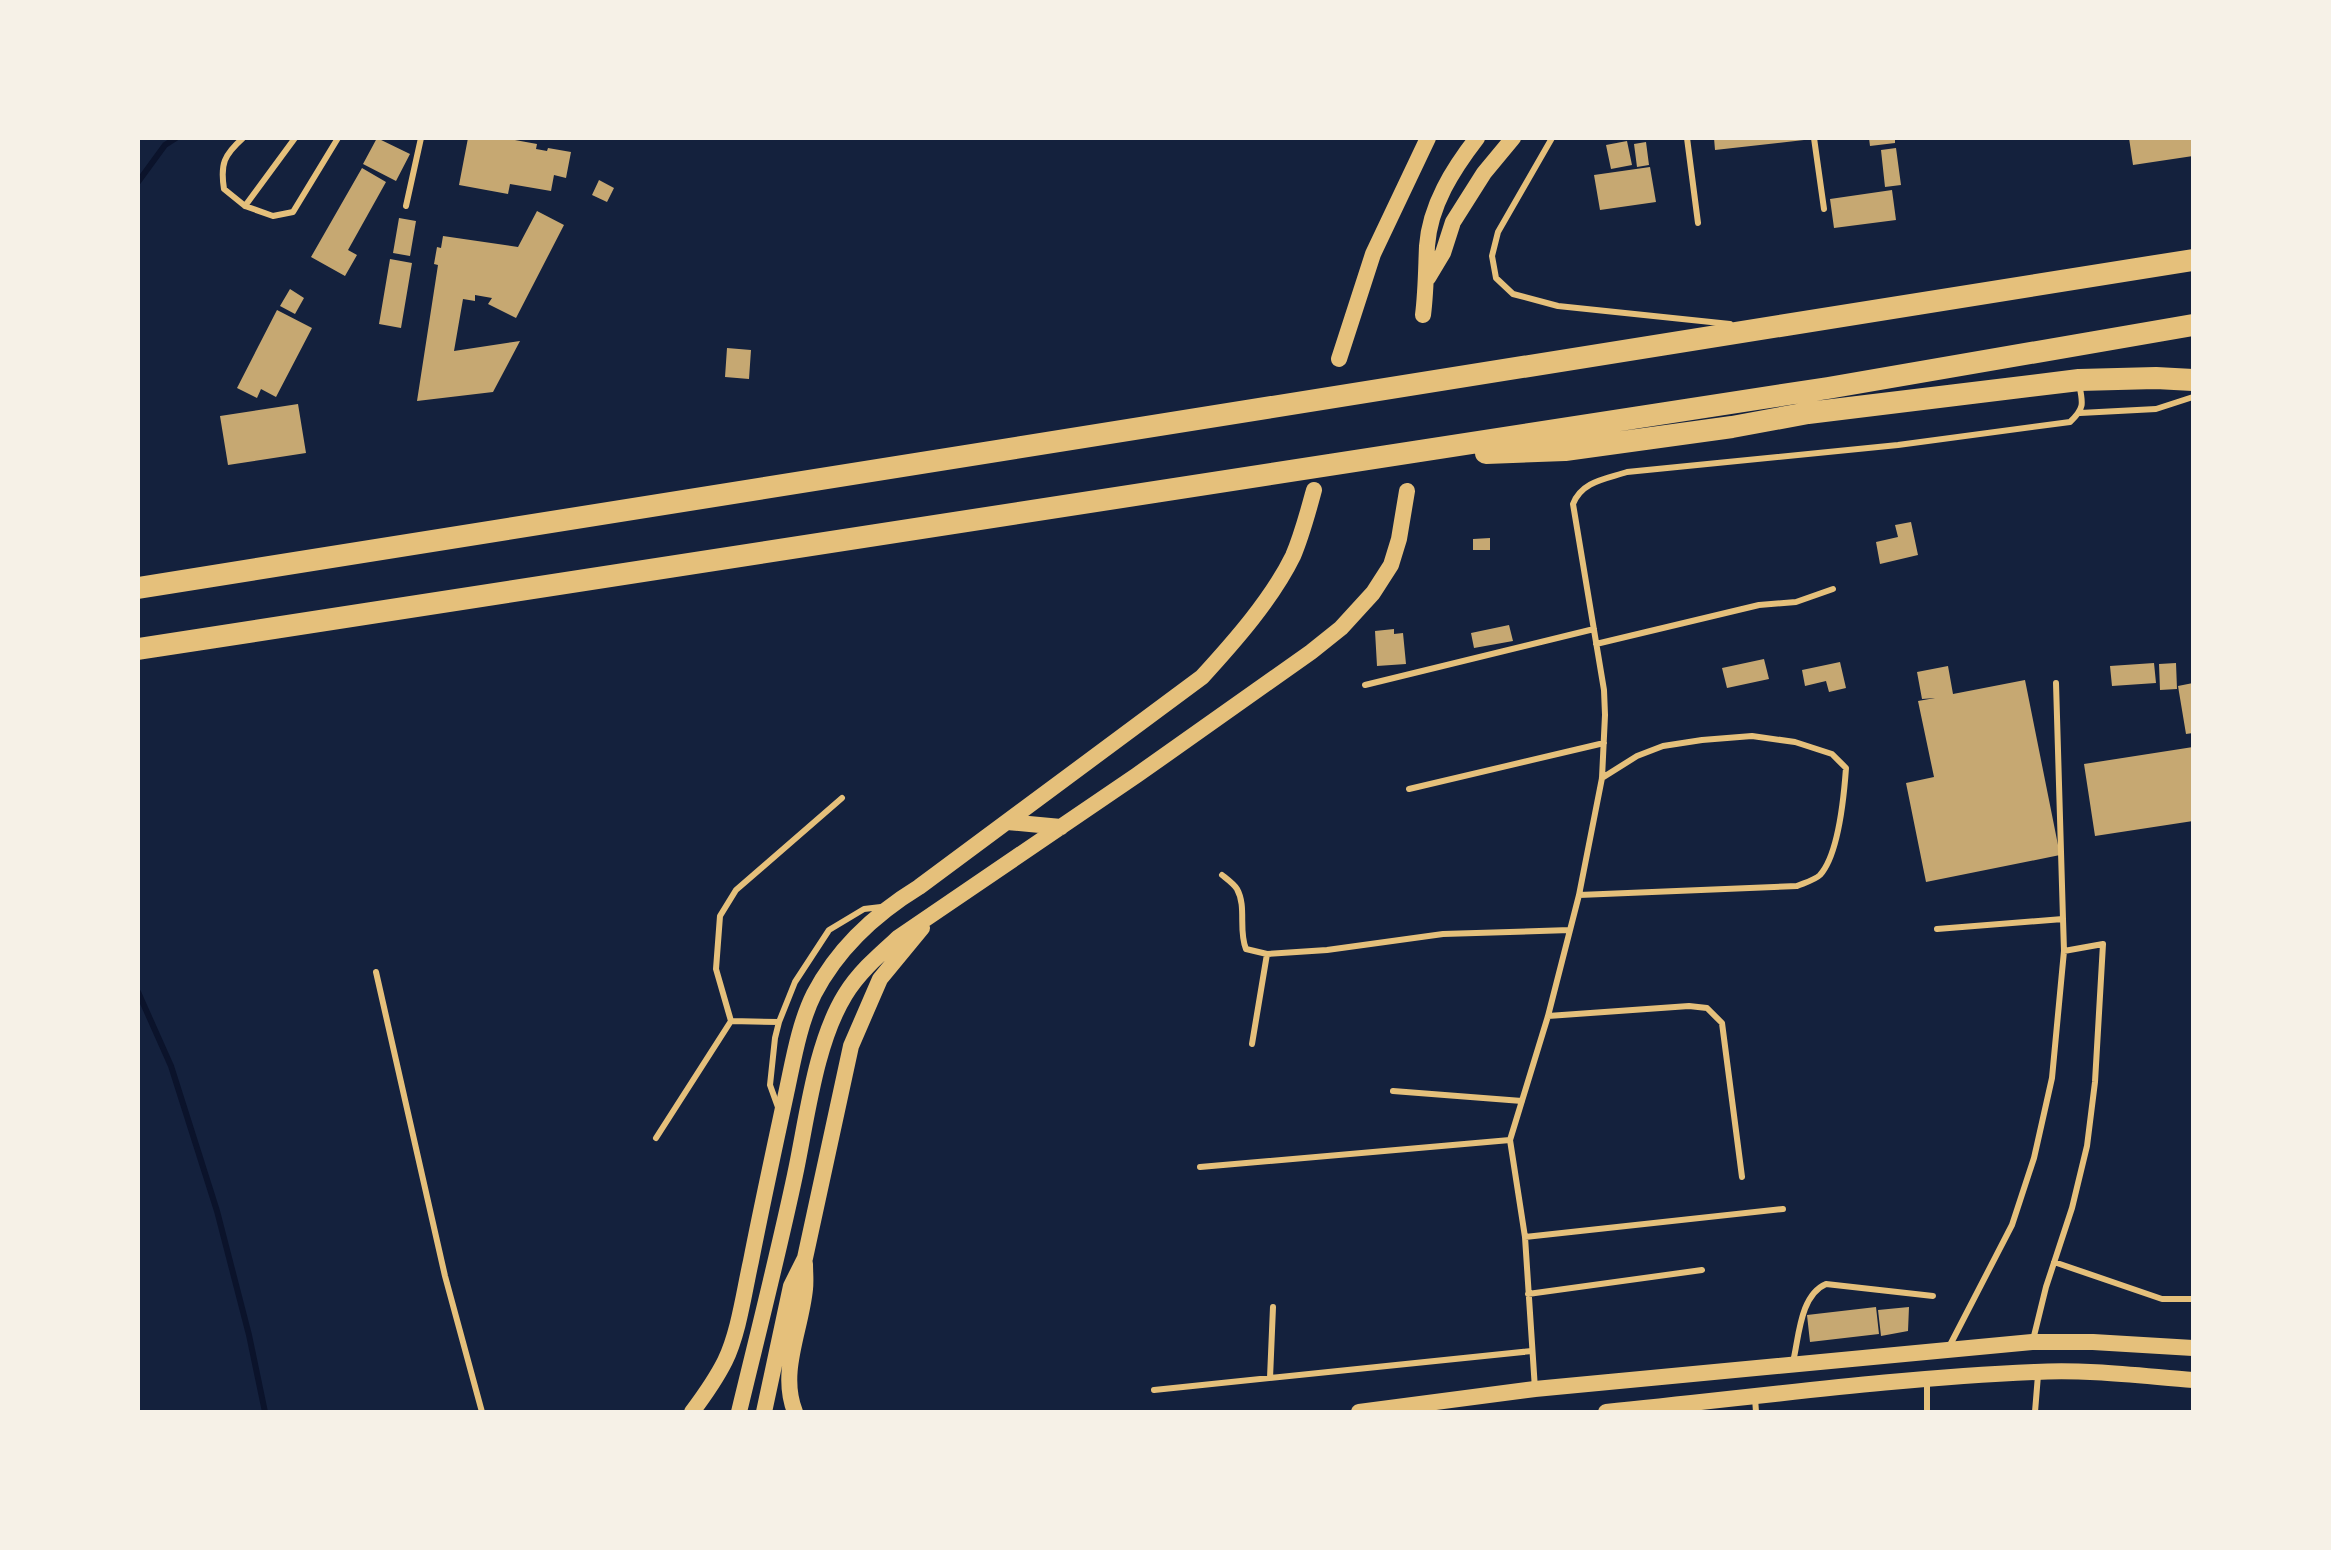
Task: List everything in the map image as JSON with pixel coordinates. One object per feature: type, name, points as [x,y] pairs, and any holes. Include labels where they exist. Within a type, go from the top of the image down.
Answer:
[{"type":"highway","points":[[138,588],[2193,260]]},
{"type":"highway","points":[[138,649],[1828,388],[2193,325]]},
{"type":"highway","points":[[1441,448],[1477,453],[1565,450],[1719,429],[1808,413],[2079,380],[2193,380]]},
{"type":"main road","points":[[1339,359],[1373,254],[1428,138]]},
{"type":"main road","points":[[1423,315],[1428,279],[1427,244],[1434,213],[1451,175],[1477,138]]},
{"type":"main road","points":[[1428,279],[1443,253],[1453,222],[1484,173],[1513,138]]},
{"type":"main road","points":[[692,1412],[726,1359],[741,1308],[804,1022],[813,996],[834,963],[860,931],[888,906],[919,887],[1202,677],[1233,643],[1292,558],[1314,490]]},
{"type":"main road","points":[[739,1412],[781,1239],[819,1060],[829,1028],[845,995],[865,967],[899,937],[1061,827],[1341,628],[1373,593],[1391,565],[1407,491]]},
{"type":"main road","points":[[1007,822],[1061,827]]},
{"type":"main road","points":[[795,1412],[789,1377],[805,1289],[805,1258],[851,1046],[880,979],[931,917]]},
{"type":"main road","points":[[764,1412],[791,1286],[805,1258]]},
{"type":"main road","points":[[1359,1412],[1535,1389],[2032,1342],[2193,1348]]},
{"type":"main road","points":[[1606,1412],[1756,1405],[1927,1380],[2038,1372],[2193,1380]]},
{"type":"lane","points":[[243,138],[227,152],[222,173],[224,189],[245,206],[273,216],[293,212],[338,138]]},
{"type":"lane","points":[[245,206],[295,138]]},
{"type":"lane","points":[[406,206],[421,138]]},
{"type":"lane","points":[[1552,138],[1498,232],[1492,256],[1496,278],[1513,294],[1558,306],[1769,328]]},
{"type":"lane","points":[[1687,138],[1698,223]]},
{"type":"lane","points":[[1814,138],[1824,209]]},
{"type":"lane","points":[[1535,1389],[1525,1237],[1510,1140],[1548,1016],[1579,895],[1602,778],[1604,743],[1604,690],[1573,504],[1577,495],[1586,485],[1627,472],[1898,445],[2070,422],[2080,413],[2083,403],[2079,380]]},
{"type":"lane","points":[[2080,413],[2156,409],[2193,397]]},
{"type":"lane","points":[[1596,644],[1759,605],[1796,602],[1833,589]]},
{"type":"lane","points":[[1365,685],[1594,629]]},
{"type":"lane","points":[[1947,1350],[2012,1225],[2034,1158],[2052,1078],[2064,951],[2056,683]]},
{"type":"lane","points":[[1579,895],[1797,886],[1818,877],[1830,860],[1846,768],[1832,754],[1795,742],[1752,736],[1663,746],[1637,756],[1602,778]]},
{"type":"lane","points":[[1409,789],[1604,743]]},
{"type":"lane","points":[[656,1138],[731,1021],[716,969],[720,916],[736,890],[842,798]]},
{"type":"lane","points":[[1222,875],[1236,888],[1246,949],[1267,954],[1327,950],[1443,934],[1570,930]]},
{"type":"lane","points":[[781,1117],[770,1085],[779,1022],[795,982],[829,930],[864,909],[888,906]]},
{"type":"lane","points":[[1937,929],[2063,919]]},
{"type":"lane","points":[[2032,1342],[2072,1208],[2087,1146],[2095,1082],[2103,944],[2064,951]]},
{"type":"lane","points":[[1252,1044],[1267,954]]},
{"type":"lane","points":[[376,972],[445,1276],[482,1412]]},
{"type":"lane","points":[[1548,1016],[1689,1006],[1707,1008],[1722,1023],[1742,1177]]},
{"type":"lane","points":[[731,1021],[779,1022]]},
{"type":"lane","points":[[1393,1091],[1522,1101]]},
{"type":"lane","points":[[1200,1167],[1510,1140]]},
{"type":"lane","points":[[1525,1237],[1783,1209]]},
{"type":"lane","points":[[2054,1262],[2162,1299],[2193,1299]]},
{"type":"lane","points":[[1528,1294],[1702,1270]]},
{"type":"lane","points":[[1792,1365],[1805,1308],[1814,1290],[1820,1286],[1826,1284],[1933,1296]]},
{"type":"lane","points":[[1270,1378],[1273,1307]]},
{"type":"lane","points":[[1154,1390],[1532,1351]]},
{"type":"lane","points":[[2035,1412],[2038,1372]]},
{"type":"lane","points":[[1927,1380],[1927,1412]]},
{"type":"building","points":[[377,138],[410,154],[396,181],[363,164]]},
{"type":"building","points":[[468,138],[504,138],[537,144],[536,149],[571,152],[566,178],[554,175],[551,191],[510,184],[508,194],[459,185]]},
{"type":"building","points":[[1714,138],[1804,138],[1804,140],[1715,150]]},
{"type":"building","points":[[1869,138],[1895,138],[1895,143],[1870,146]]},
{"type":"building","points":[[2129,138],[2193,138],[2193,156],[2133,165]]},
{"type":"building","points":[[1627,141],[1632,165],[1611,169],[1606,145]]},
{"type":"building","points":[[1646,142],[1649,165],[1637,167],[1634,144]]},
{"type":"building","points":[[1896,148],[1901,185],[1885,187],[1881,150]]},
{"type":"building","points":[[1650,167],[1656,202],[1600,210],[1594,175]]},
{"type":"building","points":[[362,168],[386,182],[348,250],[357,255],[345,276],[311,257]]},
{"type":"building","points":[[599,180],[614,188],[607,202],[592,195]]},
{"type":"building","points":[[1892,190],[1896,220],[1834,228],[1830,199]]},
{"type":"building","points":[[537,211],[564,225],[516,318],[488,304],[492,298],[475,295],[475,301],[463,299],[454,351],[520,341],[493,392],[417,401],[438,265],[434,264],[443,236],[518,247]]},
{"type":"building","points":[[399,218],[416,221],[410,256],[393,253]]},
{"type":"building","points":[[390,259],[412,263],[401,328],[379,324]]},
{"type":"building","points":[[290,289],[304,298],[295,314],[280,306]]},
{"type":"building","points":[[277,310],[312,328],[276,397],[261,389],[257,398],[237,388]]},
{"type":"building","points":[[727,348],[751,350],[749,379],[725,377]]},
{"type":"building","points":[[298,404],[306,453],[228,465],[220,416]]},
{"type":"building","points":[[1911,522],[1918,555],[1880,564],[1876,542],[1898,537],[1895,525]]},
{"type":"building","points":[[1490,538],[1490,550],[1473,550],[1473,539]]},
{"type":"building","points":[[1509,625],[1513,641],[1474,648],[1471,633]]},
{"type":"building","points":[[1394,629],[1394,634],[1403,633],[1406,664],[1377,666],[1375,631]]},
{"type":"building","points":[[1764,659],[1769,679],[1727,688],[1722,668]]},
{"type":"building","points":[[1840,662],[1846,688],[1829,692],[1826,681],[1805,686],[1802,670]]},
{"type":"building","points":[[2154,663],[2156,683],[2112,686],[2110,666]]},
{"type":"building","points":[[2176,663],[2177,689],[2160,690],[2159,664]]},
{"type":"building","points":[[1948,666],[1953,694],[2025,680],[2060,855],[1926,882],[1906,783],[1934,777],[1918,701],[1935,698],[1922,699],[1917,672]]},
{"type":"building","points":[[2193,683],[2193,733],[2186,734],[2178,686]]},
{"type":"building","points":[[2193,747],[2193,821],[2095,836],[2084,764]]},
{"type":"building","points":[[1876,1307],[1879,1334],[1810,1342],[1807,1315]]},
{"type":"building","points":[[1909,1307],[1908,1331],[1881,1336],[1878,1310]]},
{"type":"waterway","points":[[138,182],[165,145],[176,138]]},
{"type":"waterway","points":[[138,992],[171,1066],[217,1211],[265,1412]]}]
